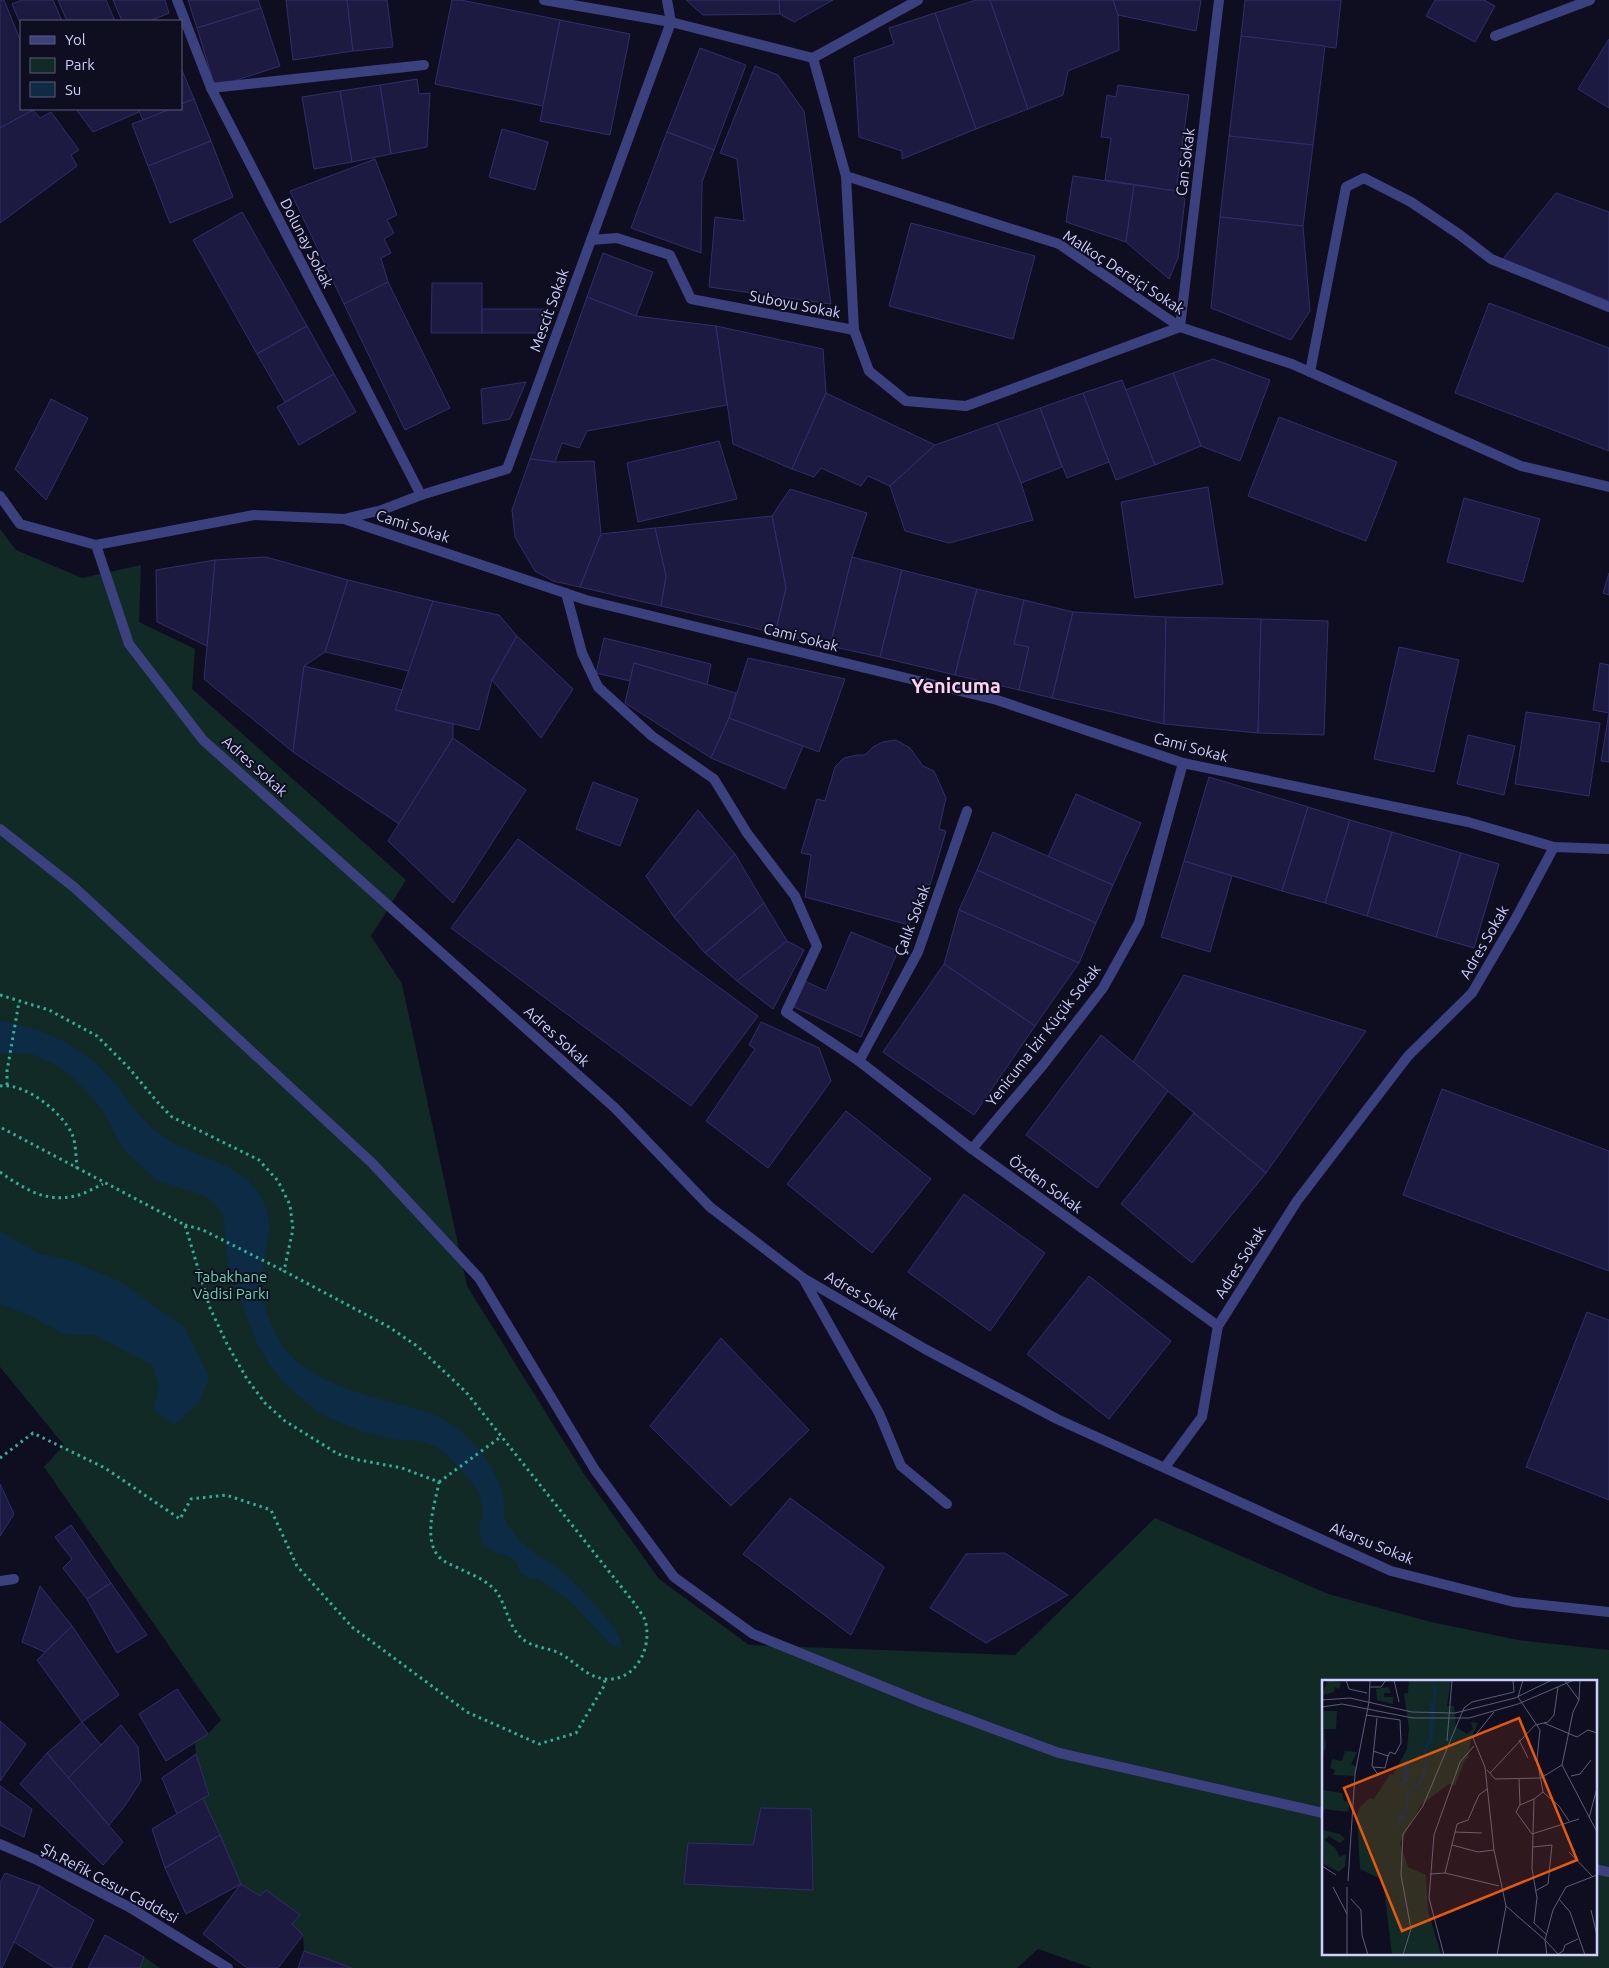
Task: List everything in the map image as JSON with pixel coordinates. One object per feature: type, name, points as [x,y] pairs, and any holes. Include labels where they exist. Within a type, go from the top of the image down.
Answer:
[{"type":"street","name":"Dolunay Sokak","points":[[177,0],[211,88],[421,495]]},
{"type":"street","points":[[544,0],[671,22],[813,58],[918,0]]},
{"type":"street","points":[[666,0],[671,22]]},
{"type":"street","name":"Can Sokak","points":[[1180,327],[1219,0]]},
{"type":"street","points":[[1495,36],[1590,0]]},
{"type":"street","name":"Mescit Sokak","points":[[344,519],[382,510],[421,495],[507,469],[671,22]]},
{"type":"street","points":[[813,58],[846,176],[854,330]]},
{"type":"street","points":[[211,88],[424,65]]},
{"type":"street","name":"Malkoç Dereiçi Sokak","points":[[846,176],[1059,244],[1180,327],[1292,364],[1521,466],[1609,486]]},
{"type":"street","points":[[1310,372],[1346,187],[1364,178],[1411,202],[1460,235],[1491,259],[1609,307]]},
{"type":"street","name":"Suboyu Sokak","points":[[591,240],[617,238],[670,255],[691,299],[854,330],[869,371],[906,401],[966,406],[1180,327]]},
{"type":"street","name":"Cami Sokak","points":[[0,496],[20,524],[96,545],[254,515],[344,519],[596,602],[997,700],[1183,763],[1468,822],[1554,847],[1609,849]]},
{"type":"street","name":"Adres Sokak","points":[[96,545],[129,644],[203,740],[615,1108],[710,1206],[803,1278],[925,1349],[1057,1419],[1165,1467],[1202,1417],[1218,1326],[1297,1201],[1320,1170],[1408,1056],[1472,994],[1554,847]]},
{"type":"street","name":"Özden Sokak","points":[[566,593],[582,653],[598,687],[652,736],[714,779],[747,833],[795,896],[816,946],[786,1012],[859,1062],[972,1149],[1218,1326]]},
{"type":"street","name":"Yenicuma İzir Küçük Sokak","points":[[972,1149],[1043,1065],[1102,988],[1139,923],[1183,763]]},
{"type":"street","name":"Çalık Sokak","points":[[859,1062],[918,952],[967,811]]},
{"type":"street","points":[[0,829],[75,888],[372,1163],[479,1278],[595,1470],[674,1577],[753,1634],[921,1702],[1060,1753],[1322,1813]]},
{"type":"street","points":[[803,1278],[879,1414],[901,1466],[947,1504]]},
{"type":"street","name":"Akarsu Sokak","points":[[1165,1467],[1391,1571],[1514,1602],[1609,1612]]},
{"type":"street","points":[[0,1581],[14,1579]]},
{"type":"street","name":"Şh.Refik Cesur Caddesi","points":[[0,1844],[37,1860],[129,1907],[228,1968]]},
{"type":"street","points":[[1596,1869],[1609,1872]]},
{"type":"path","points":[[0,995],[49,1010],[97,1036],[128,1067],[172,1117],[259,1160],[278,1181],[290,1204],[293,1229],[284,1271]]},
{"type":"path","points":[[7,1085],[7,1071],[19,1002]]},
{"type":"path","points":[[0,1086],[7,1085],[32,1094],[56,1112],[72,1134],[77,1169]]},
{"type":"path","points":[[0,1127],[103,1184],[185,1225],[203,1230],[277,1267],[389,1327],[417,1346],[466,1392],[502,1436],[635,1604],[645,1620],[647,1641],[642,1658],[634,1670],[620,1678],[605,1679],[592,1675],[558,1652],[526,1642],[514,1631],[496,1592],[482,1580],[443,1560],[435,1550],[430,1535],[439,1482],[502,1436]]},
{"type":"path","points":[[0,1172],[25,1190],[51,1198],[76,1196],[103,1184]]},
{"type":"path","points":[[185,1225],[210,1308],[227,1344],[247,1379],[265,1402],[285,1421],[338,1454],[402,1468],[439,1482]]},
{"type":"path","points":[[0,1458],[33,1433],[105,1468],[180,1519],[191,1499],[226,1495],[271,1510],[297,1566],[352,1627],[467,1712],[539,1744],[576,1733],[604,1686],[605,1679]]},
{"type":"green space","name":"Tabakhane Vadisi Parkı","points":[[0,529],[16,550],[82,578],[141,565],[139,622],[195,649],[192,689],[406,880],[371,936],[402,984],[467,1286],[584,1474],[659,1579],[749,1645],[1015,1655],[1155,1518],[1328,1594],[1431,1622],[1518,1640],[1609,1650],[1609,1968],[1092,1968],[1038,1949],[1017,1968],[352,1968],[304,1951],[303,1935],[292,1924],[300,1915],[266,1890],[260,1896],[241,1884],[203,1798],[209,1795],[196,1754],[195,1743],[208,1734],[221,1720],[44,1467],[64,1445],[0,1367]]},
{"type":"green space","points":[[144,1957],[160,1968],[140,1968]]},
{"type":"water","points":[[0,1021],[31,1028],[62,1040],[76,1048],[101,1068],[152,1128],[168,1140],[223,1165],[248,1180],[258,1191],[268,1214],[269,1232],[262,1276],[263,1298],[270,1321],[287,1352],[306,1369],[334,1384],[436,1416],[445,1420],[464,1434],[494,1472],[503,1494],[505,1518],[511,1529],[528,1548],[560,1570],[593,1602],[617,1631],[622,1648],[612,1646],[571,1602],[540,1580],[530,1578],[521,1573],[517,1563],[508,1556],[496,1553],[482,1543],[479,1528],[483,1511],[479,1494],[470,1480],[437,1447],[422,1441],[390,1439],[358,1430],[319,1413],[285,1384],[271,1367],[258,1346],[228,1266],[223,1215],[214,1202],[205,1196],[156,1180],[124,1150],[101,1108],[76,1080],[58,1066],[32,1054],[0,1054]]},
{"type":"water","points":[[0,1231],[37,1253],[71,1261],[119,1281],[185,1328],[209,1377],[199,1403],[174,1425],[154,1410],[159,1384],[152,1365],[95,1335],[63,1334],[31,1316],[0,1304]]},
{"type":"building","points":[[0,0],[4,0],[20,40],[20,110],[33,110],[0,128]]},
{"type":"building","points":[[22,0],[53,0],[62,20],[20,20],[20,23],[12,4]]},
{"type":"building","points":[[58,0],[106,0],[115,20],[67,20]]},
{"type":"building","points":[[113,0],[165,0],[169,13],[152,20],[122,20]]},
{"type":"building","points":[[188,0],[258,0],[261,8],[197,28]]},
{"type":"building","points":[[286,0],[347,0],[353,51],[293,60]]},
{"type":"building","points":[[347,0],[387,0],[393,47],[353,51]]},
{"type":"building","points":[[452,0],[461,0],[560,20],[543,106],[435,84]]},
{"type":"building","points":[[686,0],[779,0],[780,14],[703,15]]},
{"type":"building","points":[[779,0],[833,0],[794,22],[780,14]]},
{"type":"building","points":[[976,0],[990,0],[1028,109],[976,129],[935,13]]},
{"type":"building","points":[[990,0],[1113,0],[1118,15],[1119,50],[1068,71],[1063,95],[1028,109]]},
{"type":"building","points":[[1113,0],[1201,0],[1196,31],[1118,15]]},
{"type":"building","points":[[1245,0],[1341,0],[1336,48],[1241,36]]},
{"type":"building","points":[[1435,0],[1484,0],[1495,6],[1475,42],[1426,16]]},
{"type":"building","points":[[261,8],[280,66],[215,87],[197,28]]},
{"type":"building","points":[[935,13],[976,129],[902,159],[902,151],[859,137],[854,58],[894,44],[889,28]]},
{"type":"building","points":[[560,20],[630,34],[610,135],[540,121]]},
{"type":"building","points":[[1241,36],[1325,46],[1313,145],[1229,136]]},
{"type":"building","points":[[1609,39],[1609,108],[1578,89]]},
{"type":"building","points":[[700,48],[746,65],[714,150],[667,132]]},
{"type":"building","points":[[755,66],[778,75],[804,111],[831,304],[709,287],[715,217],[744,221],[737,159],[720,153]]},
{"type":"building","points":[[182,70],[194,99],[182,104]]},
{"type":"building","points":[[417,79],[419,94],[430,93],[427,147],[391,154],[380,85]]},
{"type":"building","points":[[380,85],[391,154],[352,162],[340,91]]},
{"type":"building","points":[[1118,85],[1189,95],[1176,191],[1105,180],[1111,138],[1101,137],[1107,95],[1116,97]]},
{"type":"building","points":[[340,91],[352,162],[314,169],[302,97]]},
{"type":"building","points":[[194,99],[211,141],[148,166],[132,124],[167,110],[182,110],[182,104]]},
{"type":"building","points":[[33,110],[40,118],[51,112],[79,150],[71,155],[77,166],[0,223],[0,128]]},
{"type":"building","points":[[77,110],[138,110],[139,112],[93,132]]},
{"type":"building","points":[[138,110],[168,110],[143,120]]},
{"type":"building","points":[[502,129],[548,142],[535,190],[489,177]]},
{"type":"building","points":[[667,132],[714,150],[702,182],[701,253],[631,228]]},
{"type":"building","points":[[1229,136],[1313,145],[1303,226],[1220,217]]},
{"type":"building","points":[[211,141],[233,197],[170,223],[148,166]]},
{"type":"building","points":[[375,159],[397,215],[387,220],[394,233],[384,239],[391,253],[381,258],[388,282],[344,304],[290,191]]},
{"type":"building","points":[[1073,176],[1134,185],[1126,242],[1066,222]]},
{"type":"building","points":[[1134,185],[1176,191],[1185,199],[1178,258],[1169,279],[1126,242]]},
{"type":"building","points":[[1556,193],[1609,212],[1609,301],[1503,259]]},
{"type":"building","points":[[242,212],[307,326],[257,354],[193,240]]},
{"type":"building","points":[[1220,217],[1303,226],[1310,311],[1291,340],[1211,308]]},
{"type":"building","points":[[911,223],[1035,256],[1013,339],[889,306]]},
{"type":"building","points":[[603,253],[653,272],[636,316],[587,297]]},
{"type":"building","points":[[388,282],[450,408],[405,430],[344,304]]},
{"type":"building","points":[[432,283],[482,283],[482,333],[431,333]]},
{"type":"building","points":[[587,297],[636,316],[716,326],[727,405],[587,431],[579,448],[562,443],[555,462],[530,459]]},
{"type":"building","points":[[1489,303],[1609,348],[1609,451],[1455,393]]},
{"type":"building","points":[[482,309],[545,309],[545,333],[482,333]]},
{"type":"building","points":[[307,326],[334,374],[285,402],[257,354]]},
{"type":"building","points":[[716,326],[823,349],[826,393],[792,469],[733,444]]},
{"type":"building","points":[[1213,359],[1270,380],[1240,461],[1201,446],[1173,373]]},
{"type":"building","points":[[1173,373],[1201,446],[1155,465],[1125,390]]},
{"type":"building","points":[[334,374],[356,412],[299,445],[277,407]]},
{"type":"building","points":[[1122,380],[1155,465],[1116,480],[1083,393]]},
{"type":"building","points":[[526,382],[510,419],[483,424],[481,389]]},
{"type":"building","points":[[826,393],[935,445],[890,486],[868,476],[861,486],[821,468],[814,477],[792,469]]},
{"type":"building","points":[[1083,393],[1109,462],[1067,478],[1040,408]]},
{"type":"building","points":[[51,399],[88,418],[46,500],[15,469]]},
{"type":"building","points":[[1040,408],[1062,467],[1021,483],[997,423]]},
{"type":"building","points":[[1279,417],[1397,462],[1366,541],[1248,496]]},
{"type":"building","points":[[997,423],[1021,483],[1033,520],[949,543],[905,531],[890,486],[935,445]]},
{"type":"building","points":[[719,441],[737,499],[638,522],[627,463]]},
{"type":"building","points":[[530,459],[555,462],[594,461],[601,534],[580,587],[553,581],[535,571],[515,537],[512,510]]},
{"type":"building","points":[[1208,487],[1223,584],[1135,598],[1121,502]]},
{"type":"building","points":[[790,489],[867,513],[852,557],[830,646],[775,633],[786,588],[772,516]]},
{"type":"building","points":[[1464,498],[1540,519],[1523,582],[1447,562]]},
{"type":"building","points":[[772,516],[786,588],[775,633],[661,606],[666,576],[655,528]]},
{"type":"building","points":[[655,528],[666,576],[661,606],[580,587],[601,534]]},
{"type":"building","points":[[266,557],[348,580],[325,652],[304,666],[293,752],[204,679],[215,560]]},
{"type":"building","points":[[852,557],[902,570],[880,657],[830,646]]},
{"type":"building","points":[[215,560],[207,646],[157,622],[156,570]]},
{"type":"building","points":[[902,570],[977,589],[955,675],[880,657]]},
{"type":"building","points":[[1609,573],[1609,595],[1603,593]]},
{"type":"building","points":[[348,580],[433,601],[409,671],[325,652]]},
{"type":"building","points":[[977,589],[1024,600],[1014,644],[1029,647],[1019,690],[955,675]]},
{"type":"building","points":[[1024,600],[1073,612],[1052,698],[1019,690],[1029,647],[1014,644]]},
{"type":"building","points":[[433,601],[499,615],[517,636],[492,680],[479,730],[395,710]]},
{"type":"building","points":[[1073,612],[1166,617],[1164,724],[1052,698]]},
{"type":"building","points":[[1166,617],[1261,619],[1258,733],[1164,724]]},
{"type":"building","points":[[1261,619],[1328,621],[1324,735],[1258,733]]},
{"type":"building","points":[[517,636],[573,689],[541,738],[492,680]]},
{"type":"building","points":[[604,638],[711,664],[707,685],[634,663],[630,681],[596,673]]},
{"type":"building","points":[[1399,647],[1459,660],[1434,772],[1374,759]]},
{"type":"building","points":[[748,658],[845,679],[819,752],[729,718]]},
{"type":"building","points":[[634,663],[736,693],[729,718],[711,758],[625,703]]},
{"type":"building","points":[[1600,663],[1609,665],[1609,713],[1593,710]]},
{"type":"building","points":[[304,666],[402,690],[395,710],[453,724],[453,738],[399,824],[293,752]]},
{"type":"building","points":[[1526,712],[1600,723],[1589,796],[1515,784]]},
{"type":"building","points":[[1609,713],[1609,762],[1601,761]]},
{"type":"building","points":[[729,718],[803,746],[785,789],[711,758]]},
{"type":"building","points":[[1468,735],[1515,746],[1504,795],[1457,784]]},
{"type":"building","points":[[453,738],[526,790],[453,903],[388,841]]},
{"type":"building","points":[[896,740],[910,748],[923,766],[934,771],[946,798],[939,829],[946,831],[930,885],[923,883],[909,925],[805,897],[811,855],[801,853],[817,799],[825,801],[835,767],[844,758],[865,755],[873,747],[883,742]]},
{"type":"building","points":[[1209,777],[1308,807],[1282,891],[1184,861]]},
{"type":"building","points":[[593,782],[638,799],[620,846],[576,829]]},
{"type":"building","points":[[1076,794],[1141,823],[1113,885],[1048,857]]},
{"type":"building","points":[[1308,807],[1350,820],[1325,903],[1282,891]]},
{"type":"building","points":[[698,810],[735,854],[674,917],[646,876]]},
{"type":"building","points":[[1350,820],[1392,832],[1367,916],[1325,903]]},
{"type":"building","points":[[993,832],[1113,885],[1096,923],[977,870]]},
{"type":"building","points":[[1392,832],[1461,853],[1436,937],[1367,916]]},
{"type":"building","points":[[518,839],[758,1016],[691,1106],[451,928]]},
{"type":"building","points":[[1461,853],[1499,864],[1474,948],[1436,937]]},
{"type":"building","points":[[735,854],[764,903],[705,953],[674,917]]},
{"type":"building","points":[[1184,861],[1232,876],[1210,952],[1161,937]]},
{"type":"building","points":[[977,870],[1096,923],[1079,963],[959,910]]},
{"type":"building","points":[[764,903],[787,941],[737,981],[705,953]]},
{"type":"building","points":[[959,910],[1079,963],[1035,1026],[944,964]]},
{"type":"building","points":[[851,932],[898,951],[861,1037],[794,1007],[805,981],[826,991]]},
{"type":"building","points":[[787,941],[804,950],[773,1009],[737,981]]},
{"type":"building","points":[[944,964],[1035,1026],[974,1115],[883,1052]]},
{"type":"building","points":[[1184,975],[1366,1031],[1266,1173],[1133,1062]]},
{"type":"building","points":[[761,1022],[819,1048],[831,1081],[768,1168],[706,1121],[755,1049],[749,1045]]},
{"type":"building","points":[[1101,1035],[1168,1091],[1097,1188],[1026,1135]]},
{"type":"building","points":[[1442,1089],[1609,1151],[1609,1271],[1403,1195]]},
{"type":"building","points":[[846,1111],[931,1179],[872,1253],[787,1184]]},
{"type":"building","points":[[1194,1113],[1266,1173],[1192,1263],[1121,1204]]},
{"type":"building","points":[[964,1194],[1045,1253],[990,1331],[908,1272]]},
{"type":"building","points":[[1089,1276],[1171,1341],[1109,1419],[1027,1354]]},
{"type":"building","points":[[1587,1312],[1609,1320],[1609,1500],[1526,1467]]},
{"type":"building","points":[[721,1338],[809,1430],[731,1506],[650,1426]]},
{"type":"building","points":[[0,1484],[14,1514],[0,1536]]},
{"type":"building","points":[[790,1498],[884,1567],[851,1635],[743,1554]]},
{"type":"building","points":[[71,1525],[111,1583],[87,1599],[63,1568],[72,1559],[55,1537]]},
{"type":"building","points":[[1005,1553],[1068,1595],[986,1643],[930,1608],[966,1554]]},
{"type":"building","points":[[111,1583],[147,1635],[117,1653],[87,1599]]},
{"type":"building","points":[[40,1586],[72,1626],[45,1652],[22,1642]]},
{"type":"building","points":[[72,1626],[119,1695],[82,1722],[37,1660]]},
{"type":"building","points":[[177,1689],[208,1734],[166,1761],[139,1714]]},
{"type":"building","points":[[0,1721],[26,1744],[0,1781]]},
{"type":"building","points":[[82,1722],[101,1745],[68,1778],[47,1753]]},
{"type":"building","points":[[121,1725],[138,1747],[141,1781],[124,1807],[109,1825],[68,1778]]},
{"type":"building","points":[[47,1753],[123,1842],[103,1865],[20,1784]]},
{"type":"building","points":[[196,1754],[209,1795],[177,1814],[162,1778]]},
{"type":"building","points":[[0,1786],[32,1809],[24,1837],[0,1825]]},
{"type":"building","points":[[203,1798],[220,1835],[165,1868],[152,1829]]},
{"type":"building","points":[[761,1808],[811,1809],[813,1890],[684,1884],[688,1843],[753,1845]]},
{"type":"building","points":[[220,1835],[241,1884],[186,1914],[165,1868]]},
{"type":"building","points":[[5,1873],[40,1886],[2,1968],[0,1968],[0,1883]]},
{"type":"building","points":[[241,1884],[260,1896],[266,1890],[300,1915],[292,1924],[303,1935],[278,1968],[247,1968],[203,1934]]},
{"type":"building","points":[[40,1886],[94,1920],[71,1968],[55,1968],[14,1942]]},
{"type":"building","points":[[105,1935],[144,1957],[140,1968],[88,1968]]},
{"type":"building","points":[[304,1951],[352,1968],[298,1968]]},
{"type":"district","name":"Yenicuma","points":[[956,685]]}]
